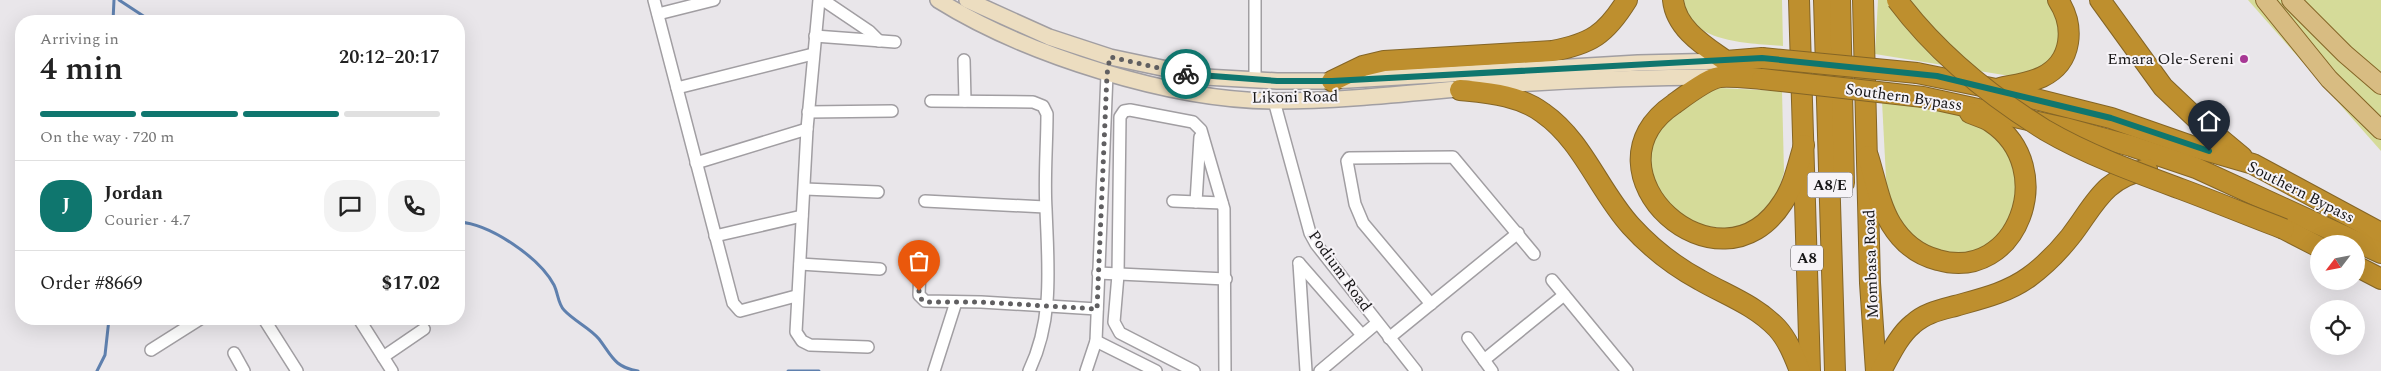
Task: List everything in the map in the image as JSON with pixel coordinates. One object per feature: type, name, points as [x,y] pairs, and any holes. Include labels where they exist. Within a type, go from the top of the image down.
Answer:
[{"type":"highway","points":[[1332,81],[1362,66],[1384,61],[1569,48],[1590,40],[1607,29],[1627,0]]},
{"type":"highway","points":[[1673,0],[1680,22],[1722,69],[1669,107],[1648,131],[1641,151],[1640,164],[1649,192],[1673,222],[1688,232],[1708,237],[1737,237],[1751,231],[1766,222],[1783,202],[1793,181],[1804,145]]},
{"type":"highway","name":"A8/E","points":[[1824,0],[1835,371]]},
{"type":"highway","name":"A8/E","points":[[1840,0],[1848,371]]},
{"type":"highway","points":[[1863,0],[1864,28]]},
{"type":"highway","points":[[1864,28],[1871,0]]},
{"type":"highway","points":[[1897,0],[1925,32],[1992,94],[2046,130],[2122,167],[2284,229],[2310,242]]},
{"type":"highway","points":[[1996,89],[2043,76],[2057,66],[2065,56],[2070,38],[2069,19],[2058,0]]},
{"type":"highway","points":[[2100,0],[2163,87],[2206,128],[2253,164]]},
{"type":"highway","name":"A8","points":[[1799,1],[1810,371]]},
{"type":"highway","name":"Mombasa Road","points":[[1864,28],[1870,283],[1876,371]]},
{"type":"highway","name":"Southern Bypass","points":[[1722,69],[1762,58],[1917,73],[1996,89],[2111,118],[2194,147],[2253,164],[2381,233]]},
{"type":"highway","name":"Southern Bypass","points":[[1722,69],[1762,79],[1931,98],[2065,128],[2131,146],[2196,168],[2381,253]]},
{"type":"highway","points":[[1460,90],[1510,97],[1542,111],[1559,124],[1631,226],[1661,255],[1699,280],[1762,314],[1777,328],[1788,343],[1800,371]]},
{"type":"highway","points":[[1868,156],[1886,212],[1902,238],[1916,252],[1944,262],[1956,263],[1978,259],[1994,251],[2008,239],[2023,209],[2027,187],[2024,169],[2016,151],[2004,134],[1991,122],[1931,98]]},
{"type":"highway","points":[[1881,371],[1903,335],[1913,323],[1932,312],[1990,296],[2014,286],[2034,273],[2070,237],[2090,205],[2104,190],[2121,178],[2159,166],[2196,168]]},
{"type":"highway","points":[[2365,271],[2381,279]]},
{"type":"main road","name":"Likoni Road","points":[[938,0],[993,29],[1107,74],[1204,95],[1274,101],[1460,90]]},
{"type":"main road","name":"Likoni Road","points":[[967,0],[1049,37],[1110,57],[1187,74],[1255,80],[1332,81]]},
{"type":"main road","points":[[2265,0],[2329,79],[2381,130]]},
{"type":"main road","points":[[2291,0],[2345,54],[2381,85]]},
{"type":"main road","points":[[1107,74],[1110,57]]},
{"type":"main road","name":"Southern Bypass","points":[[1332,81],[1638,63],[1722,69]]},
{"type":"main road","name":"Southern Bypass","points":[[1460,90],[1722,69]]},
{"type":"street","points":[[654,0],[733,303],[737,310],[740,310],[796,296]]},
{"type":"street","points":[[658,14],[714,0]]},
{"type":"street","points":[[868,347],[815,346],[805,344],[796,332],[796,296],[800,264],[808,112],[815,36],[821,0],[869,31],[879,41]]},
{"type":"street","points":[[1255,0],[1255,80]]},
{"type":"street","points":[[815,36],[894,42]]},
{"type":"street","points":[[677,88],[813,54]]},
{"type":"street","points":[[964,60],[965,101]]},
{"type":"street","points":[[1086,371],[1096,341],[1107,74]]},
{"type":"street","points":[[931,101],[1033,102],[1043,106],[1047,114],[1046,207],[1049,262],[1047,305],[1042,340],[1029,371]]},
{"type":"street","name":"Podium Road","points":[[1274,101],[1310,233],[1316,244],[1416,371]]},
{"type":"street","points":[[1194,371],[1120,333],[1114,322],[1118,276],[1120,118],[1124,111],[1130,110],[1193,122],[1201,130],[1222,202],[1226,279],[1225,371]]},
{"type":"street","points":[[808,112],[892,111]]},
{"type":"street","points":[[696,163],[807,129]]},
{"type":"street","points":[[1196,202],[1201,130]]},
{"type":"street","points":[[1431,304],[1363,223],[1355,204],[1348,159],[1453,157],[1534,254]]},
{"type":"street","points":[[804,189],[878,192]]},
{"type":"street","points":[[925,201],[1046,207]]},
{"type":"street","points":[[1173,202],[1222,202]]},
{"type":"street","points":[[715,236],[802,216]]},
{"type":"street","points":[[1389,338],[1518,233]]},
{"type":"street","points":[[1306,371],[1299,263],[1362,335]]},
{"type":"street","points":[[800,264],[880,269]]},
{"type":"street","points":[[920,266],[919,291],[921,299],[925,302],[1047,305],[1097,309]]},
{"type":"street","points":[[1098,273],[1118,276],[1226,279]]},
{"type":"street","points":[[1552,280],[1627,371]]},
{"type":"street","points":[[1484,360],[1564,295]]},
{"type":"street","points":[[934,371],[956,302]]},
{"type":"street","points":[[1320,371],[1377,322]]},
{"type":"street","points":[[151,350],[191,325]]},
{"type":"street","points":[[268,325],[297,371]]},
{"type":"street","points":[[363,325],[392,371]]},
{"type":"street","points":[[383,357],[424,329]]},
{"type":"street","points":[[1468,338],[1492,371]]},
{"type":"street","points":[[1096,341],[1156,371]]},
{"type":"street","points":[[234,353],[244,371]]},
{"type":"green space","points":[[1684,0],[1782,0],[1783,46],[1738,42],[1708,33],[1696,25],[1688,14]]},
{"type":"green space","points":[[1878,0],[2053,0],[2063,40],[2046,67],[2010,76],[1875,54]]},
{"type":"green space","points":[[2248,0],[2381,0],[2381,151]]},
{"type":"green space","points":[[1720,88],[1782,91],[1784,172],[1777,195],[1751,223],[1728,229],[1688,223],[1660,197],[1651,174],[1650,157],[1655,138],[1661,126],[1699,95]]},
{"type":"green space","points":[[1882,101],[1942,108],[1970,118],[2000,135],[2021,176],[2014,218],[1989,247],[1966,256],[1945,255],[1910,238],[1887,197]]},
{"type":"waterway","points":[[113,15],[114,0]]},
{"type":"waterway","points":[[119,0],[142,15]]},
{"type":"waterway","points":[[465,223],[499,235],[526,253],[547,274],[554,285],[560,305],[564,310],[595,335],[614,360],[624,367],[638,371]]},
{"type":"waterway","points":[[97,371],[105,355],[108,325]]},
{"type":"waterway","points":[[788,371],[819,371]]},
{"type":"way so far","points":[[919,291],[920,298],[925,302],[1057,305],[1097,309],[1107,74],[1110,57],[1186,74]]},
{"type":"place","name":"Emara Ole-Sereni","points":[[2244,59]]},
{"type":"route","points":[[1186,74],[1205,77],[1277,81],[1332,81],[1638,63],[1726,61],[1762,58],[1937,76],[2111,118],[2209,151]]}]
